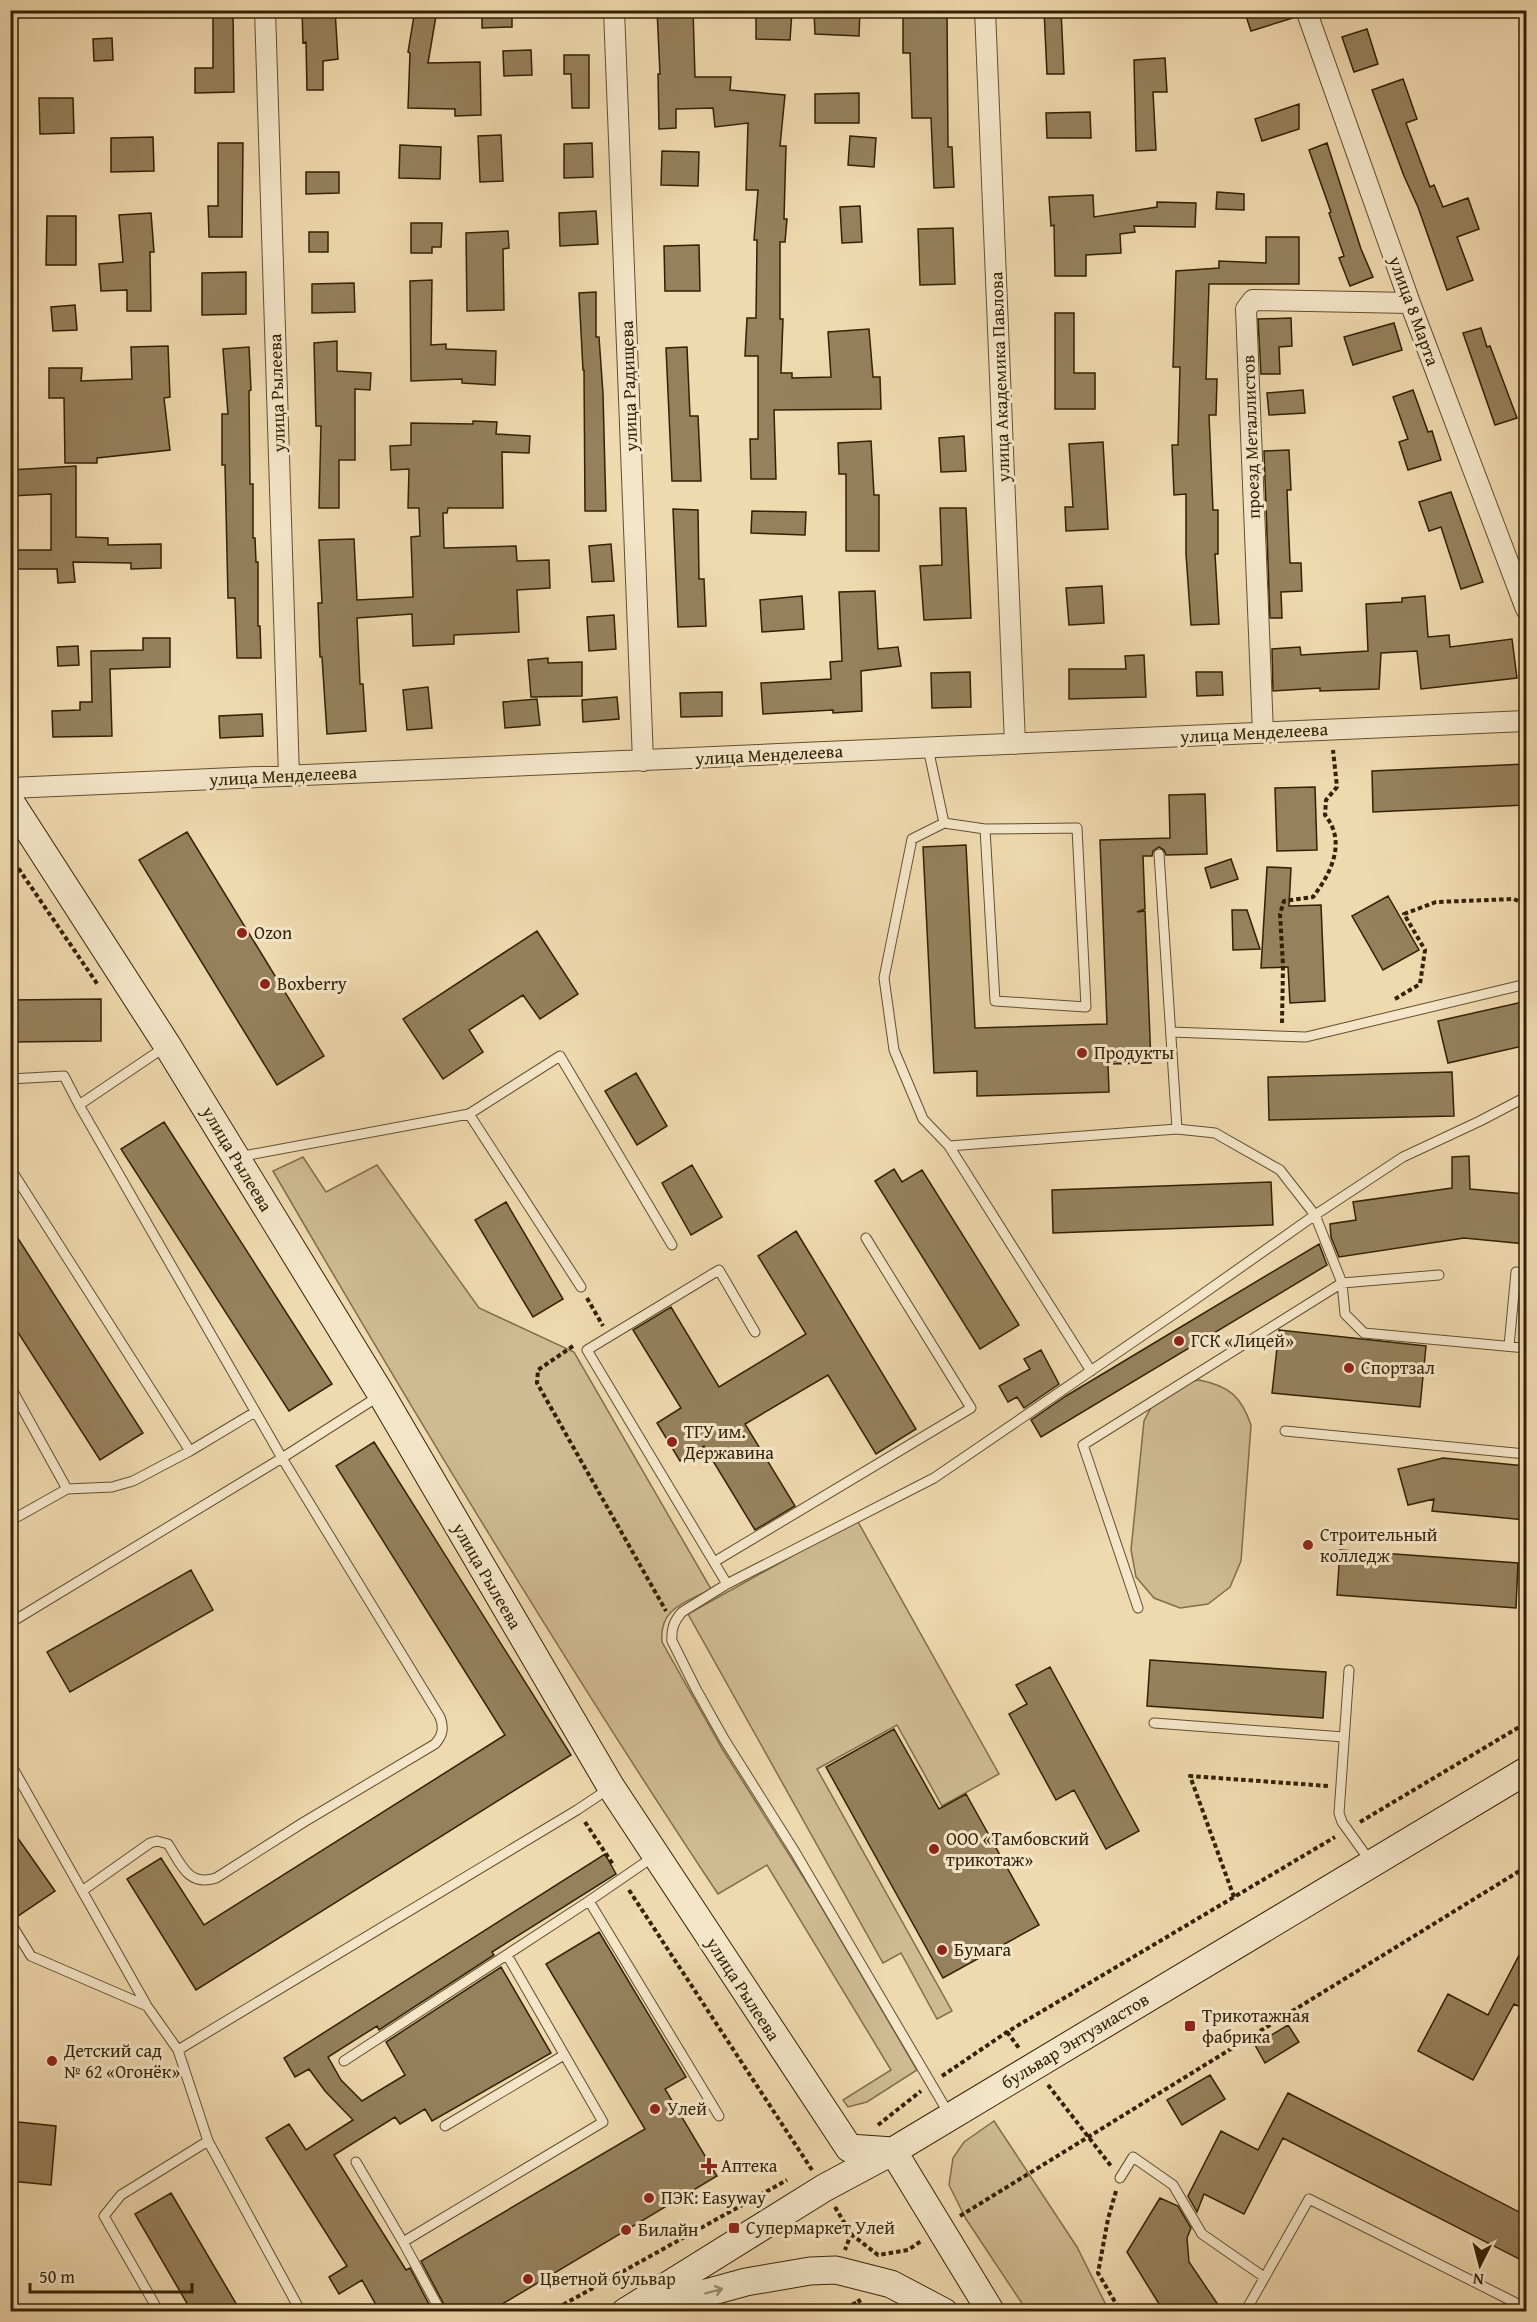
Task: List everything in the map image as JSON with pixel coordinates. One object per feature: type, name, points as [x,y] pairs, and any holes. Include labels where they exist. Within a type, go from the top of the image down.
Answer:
[{"type":"street","name":"улица Рылеева","points":[[265,10],[289,776]]},
{"type":"street","name":"улица Радищева","points":[[614,10],[643,761]]},
{"type":"street","name":"улица Академика Павлова","points":[[984,10],[1015,744]]},
{"type":"street","name":"улица 8 Марта","points":[[1306,10],[1410,303],[1527,609]]},
{"type":"street","name":"проезд Металлистов","points":[[1263,733],[1246,309],[1253,300],[1410,303]]},
{"type":"street","name":"улица Менделеева","points":[[10,788],[1527,721]]},
{"type":"street","name":"улица Рылеева","points":[[10,801],[167,1045],[381,1394],[611,1787],[849,2148]]},
{"type":"street","name":"бульвар Энтузиастов","points":[[625,2312],[817,2178],[893,2151],[1527,1771]]},
{"type":"street","points":[[849,2148],[893,2151],[991,2312]]},
{"type":"street","points":[[638,2312],[746,2282],[810,2271],[836,2270],[891,2284],[944,2312]]},
{"type":"lane","points":[[928,748],[944,823]]},
{"type":"lane","points":[[985,829],[995,1001],[1086,1007],[1077,828],[985,829],[944,823],[912,839],[884,978],[894,1050],[924,1119],[949,1146],[1091,1371]]},
{"type":"lane","points":[[1159,854],[1177,1129]]},
{"type":"lane","points":[[1171,1032],[1306,1037],[1527,984]]},
{"type":"lane","points":[[79,1105],[167,1045]]},
{"type":"lane","points":[[235,1157],[469,1114],[560,1056],[672,1245]]},
{"type":"lane","points":[[10,1079],[64,1076],[255,1412],[442,1723],[442,1735],[435,1744],[304,1822],[216,1878],[201,1881],[192,1878],[168,1844],[157,1841],[150,1843],[82,1891]]},
{"type":"lane","points":[[950,2116],[795,1852],[724,1739],[672,1641],[674,1624],[682,1612],[727,1584],[934,1478],[1315,1215],[1403,1157],[1527,1096]]},
{"type":"lane","points":[[469,1114],[581,1287]]},
{"type":"lane","points":[[949,1146],[1177,1129],[1215,1133],[1280,1170],[1315,1215],[1342,1283],[1345,1314],[1364,1333],[1527,1348]]},
{"type":"lane","points":[[10,1168],[190,1450]]},
{"type":"lane","points":[[714,1562],[970,1408],[866,1238]]},
{"type":"lane","points":[[727,1584],[587,1350],[719,1270],[755,1332]]},
{"type":"lane","points":[[1509,1346],[1516,1272],[1527,1273]]},
{"type":"lane","points":[[1138,1608],[1083,1445],[1342,1283],[1439,1275]]},
{"type":"lane","points":[[10,1386],[67,1489]]},
{"type":"lane","points":[[10,1623],[282,1458],[381,1394]]},
{"type":"lane","points":[[10,1521],[67,1489],[112,1487],[132,1481],[255,1412]]},
{"type":"lane","points":[[1285,1431],[1527,1454]]},
{"type":"lane","points":[[1349,1670],[1340,1816],[1372,1863]]},
{"type":"lane","points":[[1154,1723],[1344,1737]]},
{"type":"lane","points":[[10,1763],[147,2006],[178,2050],[208,2141],[301,2312]]},
{"type":"lane","points":[[178,2050],[577,1810],[611,1787]]},
{"type":"lane","points":[[344,2061],[656,1855]]},
{"type":"lane","points":[[589,1901],[719,2116]]},
{"type":"lane","points":[[10,1922],[31,1956],[147,2006]]},
{"type":"lane","points":[[403,2242],[603,2122],[507,1955]]},
{"type":"lane","points":[[445,2126],[564,2055]]},
{"type":"lane","points":[[159,2312],[104,2216],[122,2195],[208,2141]]},
{"type":"lane","points":[[1120,2178],[1133,2157],[1173,2185],[1202,2234],[1264,2277]]},
{"type":"lane","points":[[357,2162],[441,2312]]},
{"type":"lane","points":[[1245,2312],[1308,2199],[1527,2308]]},
{"type":"path","points":[[1282,1036],[1283,965],[1280,914],[1284,901],[1313,897],[1328,878],[1337,846],[1333,825],[1325,815],[1326,800],[1337,787],[1331,730]]},
{"type":"path","points":[[1389,1003],[1420,984],[1425,950],[1404,914],[1436,902],[1514,899],[1527,905]]},
{"type":"path","points":[[581,1287],[603,1327],[595,1332]]},
{"type":"path","points":[[577,1344],[538,1370],[537,1383],[674,1624]]},
{"type":"path","points":[[817,2178],[849,2148],[931,2084],[1007,2032],[1527,1723]]},
{"type":"path","points":[[1234,1897],[1190,1776],[1341,1786]]},
{"type":"path","points":[[800,2173],[817,2178],[851,2234],[878,2255],[908,2250],[1253,2034],[1527,1867]]},
{"type":"path","points":[[1007,2032],[1120,2178],[1108,2219],[1098,2273],[1120,2312]]},
{"type":"path","points":[[550,2312],[790,2179]]},
{"type":"path","points":[[851,2234],[836,2270],[866,2312]]},
{"type":"path","points":[[839,2312],[859,2300]]},
{"type":"shaded area","points":[[303,1157],[326,1192],[377,1165],[479,1308],[574,1352],[711,1589],[683,1603],[669,1614],[662,1631],[662,1642],[723,1750],[812,1891],[917,2070],[867,2102],[848,2107],[843,2100],[891,2070],[767,1865],[718,1894],[660,1806],[490,1536],[273,1171]]},
{"type":"shaded area","points":[[1199,1380],[1218,1385],[1232,1394],[1243,1407],[1251,1425],[1241,1561],[1230,1587],[1208,1604],[1180,1608],[1154,1598],[1136,1577],[1131,1550],[1144,1421],[1153,1404],[1165,1392],[1181,1384]]},
{"type":"shaded area","points":[[857,1520],[999,1774],[942,1806],[897,1725],[817,1769],[952,2011],[937,2019],[901,1953],[883,1963],[688,1614]]},
{"type":"shaded area","points":[[994,2121],[1077,2247],[1109,2311],[1027,2311],[966,2219],[949,2185],[953,2158],[964,2142]]},
{"type":"building","points":[[213,10],[233,10],[234,92],[195,93],[195,68],[213,68]]},
{"type":"building","points":[[302,10],[335,10],[338,59],[323,61],[323,90],[307,90],[306,42],[303,43]]},
{"type":"building","points":[[415,10],[437,10],[428,63],[480,62],[481,115],[455,116],[455,109],[408,108],[410,53],[408,52]]},
{"type":"building","points":[[482,10],[512,10],[512,27],[482,28]]},
{"type":"building","points":[[657,10],[693,10],[695,77],[731,77],[730,90],[785,95],[780,146],[786,146],[784,219],[787,219],[785,242],[780,242],[780,319],[783,319],[781,373],[792,373],[792,378],[831,377],[828,332],[869,329],[873,377],[880,377],[881,409],[774,410],[776,479],[751,479],[750,439],[758,439],[758,356],[745,356],[747,318],[756,318],[757,240],[754,240],[758,190],[746,190],[748,123],[715,127],[713,108],[676,109],[676,128],[659,129],[658,74],[660,74]]},
{"type":"building","points":[[860,10],[859,36],[815,34],[814,11]]},
{"type":"building","points":[[903,10],[947,10],[948,147],[952,147],[954,187],[934,188],[931,118],[912,118],[910,53],[903,53]]},
{"type":"building","points":[[1044,10],[1061,10],[1064,74],[1047,74]]},
{"type":"building","points":[[1244,10],[1294,10],[1296,17],[1251,31]]},
{"type":"building","points":[[756,11],[792,11],[790,40],[756,39]]},
{"type":"building","points":[[1367,29],[1378,64],[1354,72],[1342,37]]},
{"type":"building","points":[[112,38],[113,60],[94,61],[93,39]]},
{"type":"building","points":[[531,50],[532,75],[504,76],[503,51]]},
{"type":"building","points":[[564,55],[589,55],[589,108],[572,108],[571,74],[564,74]]},
{"type":"building","points":[[1165,58],[1167,92],[1153,92],[1156,150],[1136,151],[1134,60]]},
{"type":"building","points":[[1403,79],[1417,119],[1406,123],[1430,187],[1434,185],[1443,207],[1468,198],[1479,229],[1457,237],[1473,280],[1447,290],[1418,207],[1372,90]]},
{"type":"building","points":[[859,93],[859,123],[815,123],[815,94]]},
{"type":"building","points":[[39,98],[73,98],[74,133],[40,134]]},
{"type":"building","points":[[1299,104],[1299,129],[1262,141],[1255,119]]},
{"type":"building","points":[[1090,112],[1091,138],[1047,138],[1046,113]]},
{"type":"building","points":[[501,135],[503,181],[480,182],[478,136]]},
{"type":"building","points":[[850,136],[876,138],[874,167],[848,165]]},
{"type":"building","points":[[153,137],[154,171],[111,172],[111,138]]},
{"type":"building","points":[[218,143],[243,143],[242,237],[209,237],[208,206],[218,206]]},
{"type":"building","points":[[592,143],[593,177],[564,178],[564,144]]},
{"type":"building","points":[[1327,143],[1361,249],[1373,277],[1350,286],[1339,258],[1344,256],[1329,213],[1331,212],[1309,150]]},
{"type":"building","points":[[400,145],[441,147],[440,179],[399,178]]},
{"type":"building","points":[[662,151],[699,152],[698,186],[661,185]]},
{"type":"building","points":[[306,172],[339,172],[339,193],[306,194]]},
{"type":"building","points":[[1217,192],[1244,194],[1244,210],[1216,209]]},
{"type":"building","points":[[1093,195],[1094,217],[1157,207],[1157,202],[1196,203],[1195,227],[1134,226],[1135,232],[1120,234],[1121,253],[1086,255],[1086,276],[1055,276],[1054,225],[1051,226],[1049,197]]},
{"type":"building","points":[[860,206],[862,242],[842,243],[840,207]]},
{"type":"building","points":[[596,211],[598,244],[560,246],[559,213]]},
{"type":"building","points":[[151,213],[154,252],[150,252],[151,311],[127,311],[127,290],[101,291],[99,264],[123,262],[119,215]]},
{"type":"building","points":[[47,216],[76,216],[76,265],[46,265]]},
{"type":"building","points":[[411,223],[442,223],[441,247],[432,247],[432,253],[411,253]]},
{"type":"building","points":[[953,228],[955,284],[920,285],[918,229]]},
{"type":"building","points":[[508,231],[509,248],[503,249],[504,310],[467,311],[466,233]]},
{"type":"building","points":[[309,232],[328,232],[328,252],[309,252]]},
{"type":"building","points":[[1266,237],[1299,237],[1299,284],[1209,284],[1206,379],[1217,379],[1216,415],[1209,415],[1213,510],[1218,510],[1218,554],[1215,554],[1219,624],[1191,625],[1186,554],[1186,494],[1174,495],[1172,445],[1178,445],[1180,367],[1173,367],[1176,271],[1219,268],[1219,261],[1266,263]]},
{"type":"building","points":[[699,245],[700,291],[665,291],[664,246]]},
{"type":"building","points":[[246,272],[246,314],[202,315],[202,273]]},
{"type":"building","points":[[432,280],[431,345],[446,344],[446,349],[496,351],[495,385],[462,383],[462,379],[411,381],[410,281]]},
{"type":"building","points":[[354,283],[355,312],[312,313],[312,284]]},
{"type":"building","points":[[596,292],[596,337],[599,337],[603,394],[606,511],[585,511],[584,370],[579,293]]},
{"type":"building","points":[[75,305],[77,330],[53,331],[51,307]]},
{"type":"building","points":[[1055,313],[1074,313],[1074,373],[1095,373],[1095,409],[1055,409]]},
{"type":"building","points":[[1291,318],[1292,346],[1279,347],[1280,374],[1261,374],[1258,319]]},
{"type":"building","points":[[1394,323],[1402,350],[1353,365],[1344,337]]},
{"type":"building","points":[[1481,328],[1517,418],[1495,425],[1463,333]]},
{"type":"building","points":[[337,341],[337,371],[371,373],[370,390],[355,389],[355,460],[339,460],[339,508],[319,508],[321,426],[316,426],[314,343]]},
{"type":"building","points":[[168,346],[170,397],[164,398],[170,450],[97,458],[97,463],[65,463],[64,398],[49,398],[49,368],[82,368],[81,381],[132,379],[131,347]]},
{"type":"building","points":[[249,347],[250,484],[253,484],[253,538],[255,538],[256,562],[258,562],[258,626],[260,626],[261,658],[237,658],[235,598],[228,598],[222,414],[228,414],[223,349]]},
{"type":"building","points":[[687,347],[690,416],[698,416],[701,481],[672,481],[666,348]]},
{"type":"building","points":[[1303,390],[1305,413],[1269,415],[1267,393]]},
{"type":"building","points":[[1413,390],[1428,432],[1432,431],[1441,460],[1408,470],[1399,442],[1408,439],[1393,397]]},
{"type":"building","points":[[473,421],[497,422],[496,434],[530,436],[529,453],[502,452],[503,508],[448,508],[447,513],[443,513],[444,548],[516,546],[517,561],[549,560],[550,588],[517,590],[519,632],[454,635],[454,644],[413,646],[412,614],[357,618],[360,684],[363,684],[366,731],[327,734],[322,657],[320,657],[318,603],[322,603],[319,540],[354,539],[357,600],[413,597],[411,537],[420,536],[419,508],[408,508],[409,469],[391,470],[390,446],[411,445],[411,423],[473,424]]},
{"type":"building","points":[[964,436],[966,471],[941,472],[939,438]]},
{"type":"building","points":[[871,441],[874,495],[879,495],[879,551],[846,551],[846,474],[839,474],[838,443]]},
{"type":"building","points":[[1103,442],[1108,529],[1066,531],[1065,507],[1073,507],[1069,444]]},
{"type":"building","points":[[1289,450],[1291,490],[1287,490],[1290,563],[1301,563],[1302,591],[1281,592],[1282,618],[1270,618],[1264,451]]},
{"type":"building","points":[[76,466],[76,537],[108,538],[108,545],[161,544],[161,568],[131,569],[131,563],[73,562],[75,582],[58,583],[57,569],[17,569],[17,550],[51,550],[51,494],[10,496],[10,470]]},
{"type":"building","points":[[1451,492],[1483,582],[1461,589],[1441,527],[1429,531],[1419,502]]},
{"type":"building","points":[[940,508],[966,508],[971,618],[924,620],[920,566],[942,565]]},
{"type":"building","points":[[673,509],[698,510],[699,579],[704,579],[706,626],[678,627]]},
{"type":"building","points":[[752,511],[806,512],[805,535],[751,533]]},
{"type":"building","points":[[611,544],[614,581],[592,582],[589,546]]},
{"type":"building","points":[[1102,586],[1104,623],[1069,625],[1066,588]]},
{"type":"building","points":[[875,591],[878,649],[898,647],[901,666],[861,671],[862,711],[833,713],[833,710],[763,714],[761,683],[831,679],[830,662],[842,661],[839,592]]},
{"type":"building","points":[[802,596],[804,629],[762,632],[760,600]]},
{"type":"building","points":[[1425,596],[1428,637],[1449,635],[1450,647],[1512,639],[1517,678],[1421,689],[1417,651],[1381,653],[1379,689],[1320,691],[1320,688],[1273,691],[1272,649],[1300,647],[1301,655],[1368,651],[1366,604],[1402,602],[1402,598]]},
{"type":"building","points":[[614,615],[616,649],[589,651],[587,617]]},
{"type":"building","points":[[143,638],[170,638],[170,667],[110,669],[112,736],[53,737],[52,711],[80,710],[80,702],[92,702],[91,651],[143,650]]},
{"type":"building","points":[[78,646],[79,665],[58,666],[57,647]]},
{"type":"building","points":[[1144,655],[1146,697],[1069,699],[1069,669],[1126,669],[1125,656]]},
{"type":"building","points":[[548,658],[548,663],[582,662],[582,696],[531,697],[528,660]]},
{"type":"building","points":[[970,672],[971,707],[932,708],[931,673]]},
{"type":"building","points":[[1196,672],[1222,672],[1223,695],[1197,696]]},
{"type":"building","points":[[428,687],[432,728],[407,730],[403,690]]},
{"type":"building","points":[[722,692],[722,716],[681,717],[680,693]]},
{"type":"building","points":[[617,697],[619,719],[583,722],[582,700]]},
{"type":"building","points":[[537,699],[540,725],[505,728],[503,702]]},
{"type":"building","points":[[262,714],[263,736],[220,738],[219,716]]},
{"type":"building","points":[[1527,764],[1527,805],[1373,812],[1372,771]]},
{"type":"building","points":[[1315,787],[1317,850],[1277,851],[1275,788]]},
{"type":"building","points":[[1205,794],[1207,854],[1166,855],[1159,847],[1153,851],[1152,856],[1143,856],[1145,909],[1137,912],[1145,911],[1151,1063],[1108,1064],[1109,1092],[977,1096],[977,1071],[934,1073],[923,847],[966,845],[975,1028],[1107,1024],[1100,840],[1170,838],[1169,795]]},
{"type":"building","points":[[187,832],[324,1056],[277,1085],[139,860]]},
{"type":"building","points":[[1231,859],[1238,879],[1211,888],[1205,868]]},
{"type":"building","points":[[1267,867],[1291,868],[1289,906],[1321,905],[1325,1001],[1290,1003],[1288,967],[1261,968]]},
{"type":"building","points":[[1388,896],[1419,950],[1383,970],[1352,916]]},
{"type":"building","points":[[1232,910],[1247,910],[1260,949],[1233,950]]},
{"type":"building","points":[[537,931],[578,994],[540,1019],[523,995],[469,1030],[483,1052],[443,1079],[403,1019]]},
{"type":"building","points":[[101,999],[101,1041],[10,1042],[10,1000]]},
{"type":"building","points":[[1527,1001],[1527,1045],[1448,1063],[1438,1021]]},
{"type":"building","points":[[1452,1072],[1454,1116],[1269,1120],[1268,1077]]},
{"type":"building","points":[[636,1073],[667,1126],[637,1145],[605,1091]]},
{"type":"building","points":[[164,1122],[332,1384],[289,1411],[121,1149]]},
{"type":"building","points":[[1469,1156],[1470,1189],[1527,1194],[1527,1244],[1464,1238],[1339,1257],[1331,1237],[1330,1224],[1356,1220],[1353,1202],[1452,1188],[1452,1157]]},
{"type":"building","points":[[692,1165],[722,1217],[691,1235],[662,1183]]},
{"type":"building","points":[[894,1169],[902,1182],[922,1170],[1019,1325],[980,1349],[875,1181]]},
{"type":"building","points":[[1271,1182],[1273,1225],[1053,1233],[1052,1190]]},
{"type":"building","points":[[506,1202],[563,1299],[533,1317],[475,1220]]},
{"type":"building","points":[[10,1226],[143,1433],[100,1460],[10,1320]]},
{"type":"building","points":[[796,1231],[916,1429],[876,1454],[828,1375],[745,1424],[795,1506],[755,1530],[704,1446],[680,1461],[657,1423],[681,1408],[633,1330],[671,1307],[719,1387],[806,1334],[758,1256]]},
{"type":"building","name":"ГСК «Лицей»","points":[[1319,1244],[1327,1265],[1041,1437],[1031,1420],[1066,1396]]},
{"type":"building","name":"Спортзал","points":[[1279,1330],[1426,1346],[1420,1407],[1272,1393]]},
{"type":"building","points":[[1041,1350],[1059,1384],[1024,1408],[1017,1397],[1008,1402],[999,1386],[1030,1369],[1024,1359]]},
{"type":"building","points":[[374,1442],[571,1755],[196,1990],[127,1879],[161,1858],[204,1925],[505,1735],[336,1466]]},
{"type":"building","points":[[1443,1458],[1527,1466],[1527,1520],[1432,1511],[1434,1499],[1408,1505],[1398,1469]]},
{"type":"building","points":[[1340,1550],[1518,1563],[1516,1608],[1337,1595]]},
{"type":"building","points":[[191,1570],[213,1610],[70,1692],[47,1652]]},
{"type":"building","points":[[1150,1660],[1326,1672],[1323,1718],[1147,1706]]},
{"type":"building","points":[[1050,1667],[1139,1831],[1106,1849],[1074,1790],[1056,1800],[1009,1714],[1027,1704],[1016,1685]]},
{"type":"building","name":"ООО «Тамбовский трикотаж»","points":[[894,1729],[939,1809],[966,1794],[1039,1925],[943,1978],[826,1767]]},
{"type":"building","points":[[10,1827],[55,1891],[15,1918],[10,1915]]},
{"type":"building","points":[[605,1854],[616,1874],[492,1952],[494,1955],[379,2030],[377,2026],[328,2057],[341,2080],[362,2101],[405,2075],[386,2042],[501,1967],[551,2053],[432,2121],[425,2109],[400,2124],[395,2117],[334,2155],[406,2270],[410,2268],[433,2312],[380,2312],[362,2280],[339,2294],[329,2277],[347,2266],[266,2138],[289,2124],[306,2150],[353,2120],[325,2091],[309,2069],[295,2077],[284,2058]]},
{"type":"building","name":"Улей","points":[[599,1932],[686,2077],[665,2089],[717,2176],[489,2312],[448,2312],[421,2261],[645,2129],[546,1964]]},
{"type":"building","points":[[1527,1940],[1527,2010],[1514,2004],[1473,2080],[1418,2051],[1448,1994],[1488,2015]]},
{"type":"building","points":[[1288,2025],[1299,2042],[1265,2063],[1255,2045]]},
{"type":"building","points":[[1210,2075],[1225,2099],[1182,2125],[1167,2100]]},
{"type":"building","points":[[1288,2093],[1527,2216],[1527,2263],[1283,2138],[1244,2214],[1204,2194],[1197,2212],[1188,2196],[1221,2131],[1258,2150]]},
{"type":"building","points":[[18,2122],[56,2126],[51,2185],[10,2181],[10,2162],[15,2162]]},
{"type":"building","points":[[171,2193],[241,2312],[192,2312],[135,2214]]},
{"type":"building","points":[[1160,2198],[1178,2206],[1191,2228],[1187,2238],[1189,2262],[1223,2312],[1164,2312],[1127,2252]]},
{"type":"place","name":"Ozon","points":[[242,933]]},
{"type":"place","name":"Boxberry","points":[[265,984]]},
{"type":"place","name":"Продукты","points":[[1082,1053]]},
{"type":"place","name":"ГСК «Лицей»","points":[[1179,1341]]},
{"type":"place","name":"Спортзал","points":[[1349,1368]]},
{"type":"place","name":"ТГУ им. Державина","points":[[672,1442]]},
{"type":"place","name":"Строительный колледж","points":[[1308,1545]]},
{"type":"place","name":"ООО «Тамбовский трикотаж»","points":[[934,1849]]},
{"type":"place","name":"Бумага","points":[[942,1950]]},
{"type":"place","name":"Трикотажная фабрика","points":[[1190,2026]]},
{"type":"place","name":"Детский сад № 62 «Огонёк»","points":[[52,2061]]},
{"type":"place","name":"Улей","points":[[655,2109]]},
{"type":"place","name":"Аптека","points":[[709,2166]]},
{"type":"place","name":"ПЭК: Easyway","points":[[649,2198]]},
{"type":"place","name":"Супермаркет Улей","points":[[734,2228]]},
{"type":"place","name":"Билайн","points":[[626,2230]]},
{"type":"place","name":"Цветной бульвар","points":[[528,2279]]}]
